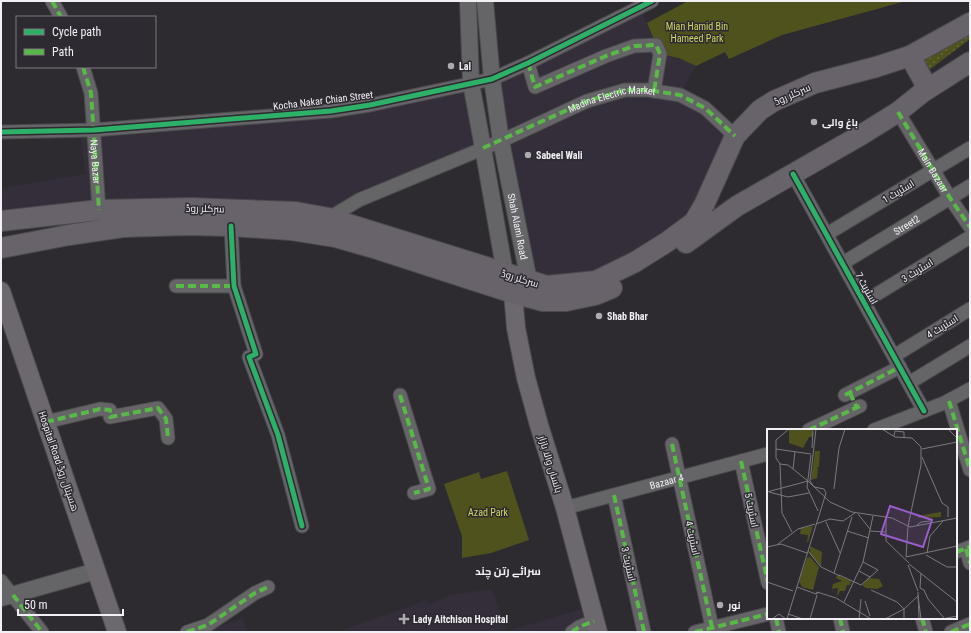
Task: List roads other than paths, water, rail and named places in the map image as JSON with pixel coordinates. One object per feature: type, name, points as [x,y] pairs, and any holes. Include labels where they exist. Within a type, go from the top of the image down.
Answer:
[{"type":"main road","name":"سرکلر روڈ","points":[[1,221],[98,210],[191,208],[249,209],[296,212],[329,218],[547,286],[596,281],[635,262],[667,242],[694,222],[704,205],[735,136],[760,110],[774,101],[815,83],[876,67],[910,56],[970,23]]},
{"type":"main road","points":[[910,56],[928,89]]},
{"type":"main road","name":"سرکلر روڈ","points":[[1,248],[123,227],[188,225],[291,230],[335,237],[543,301],[566,301],[595,294],[625,282],[664,259],[738,206],[898,112],[928,89],[970,62]]},
{"type":"main road","points":[[713,185],[738,206]]},
{"type":"main road","points":[[30,217],[35,242]]},
{"type":"main road","name":"Hospital Road ھسپتال روڈ","points":[[1,291],[117,632]]},
{"type":"main road","name":"بانساں والا بازار","points":[[513,293],[516,328],[526,378],[565,508],[596,626]]},
{"type":"street","points":[[52,1],[60,16]]},
{"type":"street","name":"Shah Alami Road","points":[[468,1],[471,84],[505,273],[513,293]]},
{"type":"street","name":"Shah Alami Road","points":[[485,1],[492,79],[501,141],[528,281]]},
{"type":"street","name":"Kocha Nakar Chian Street","points":[[1,132],[94,130],[331,111],[370,105],[492,79],[528,63],[652,1]]},
{"type":"street","points":[[528,63],[535,87],[606,56],[634,46],[656,45],[660,54],[654,91]]},
{"type":"street","name":"Naya Bazar","points":[[83,68],[91,93],[98,210]]},
{"type":"street","name":"Madina Electric Market","points":[[329,218],[359,200],[501,141],[587,101],[625,90],[654,91],[680,95],[705,108],[735,136]]},
{"type":"street","name":"Main Bazaar","points":[[898,112],[950,198],[970,227]]},
{"type":"street","name":"اسٹریٹ 1","points":[[827,234],[970,148]]},
{"type":"street","name":"اسٹریٹ 7","points":[[793,174],[924,411]]},
{"type":"street","name":"Street2","points":[[843,263],[970,186]]},
{"type":"street","points":[[231,226],[234,286],[256,354],[249,357],[278,435],[302,526]]},
{"type":"street","name":"اسٹریٹ 3","points":[[864,302],[970,237]]},
{"type":"street","points":[[513,293],[528,281]]},
{"type":"street","points":[[176,286],[234,286]]},
{"type":"street","name":"اسٹریٹ 4","points":[[811,429],[858,407],[848,394],[970,309]]},
{"type":"street","points":[[909,383],[970,346]]},
{"type":"street","points":[[877,429],[949,401],[970,389]]},
{"type":"street","points":[[400,396],[429,489],[414,494]]},
{"type":"street","points":[[949,401],[970,470]]},
{"type":"street","points":[[46,422],[100,409],[110,410],[110,417],[158,408],[166,419],[168,438]]},
{"type":"street","name":"اسٹریٹ 4","points":[[672,444],[713,630]]},
{"type":"street","name":"Bazaar 4","points":[[565,508],[767,454]]},
{"type":"street","name":"اسٹریٹ 5","points":[[741,461],[767,578]]},
{"type":"street","name":"اسٹریٹ 3","points":[[614,495],[644,632]]},
{"type":"street","points":[[964,550],[970,563]]},
{"type":"street","points":[[7,597],[96,571]]},
{"type":"street","points":[[1,581],[7,597],[42,632]]},
{"type":"street","points":[[187,632],[208,625],[255,593],[268,587]]},
{"type":"street","points":[[695,632],[713,630],[767,614]]},
{"type":"street","points":[[776,619],[779,632]]},
{"type":"street","points":[[840,619],[843,632]]},
{"type":"street","points":[[922,619],[926,632]]},
{"type":"street","points":[[951,632],[970,624]]},
{"type":"street","points":[[572,632],[579,627],[596,626]]},
{"type":"place","name":"Lal","points":[[451,66]]},
{"type":"place","name":"باغ والی","points":[[814,122]]},
{"type":"place","name":"Sabeel Wali","points":[[528,155]]},
{"type":"place","name":"Shab Bhar","points":[[599,316]]},
{"type":"place","name":"نور","points":[[720,605]]},
{"type":"place","name":"Lady Aitchison Hospital","points":[[404,619]]},
{"type":"district","name":"سرائے رتن چند","points":[[508,571]]},
{"type":"park label","name":"Mian Hamid Bin Hameed Park","points":[[697,32]]},
{"type":"park label","name":"Azad Park","points":[[488,512]]}]
